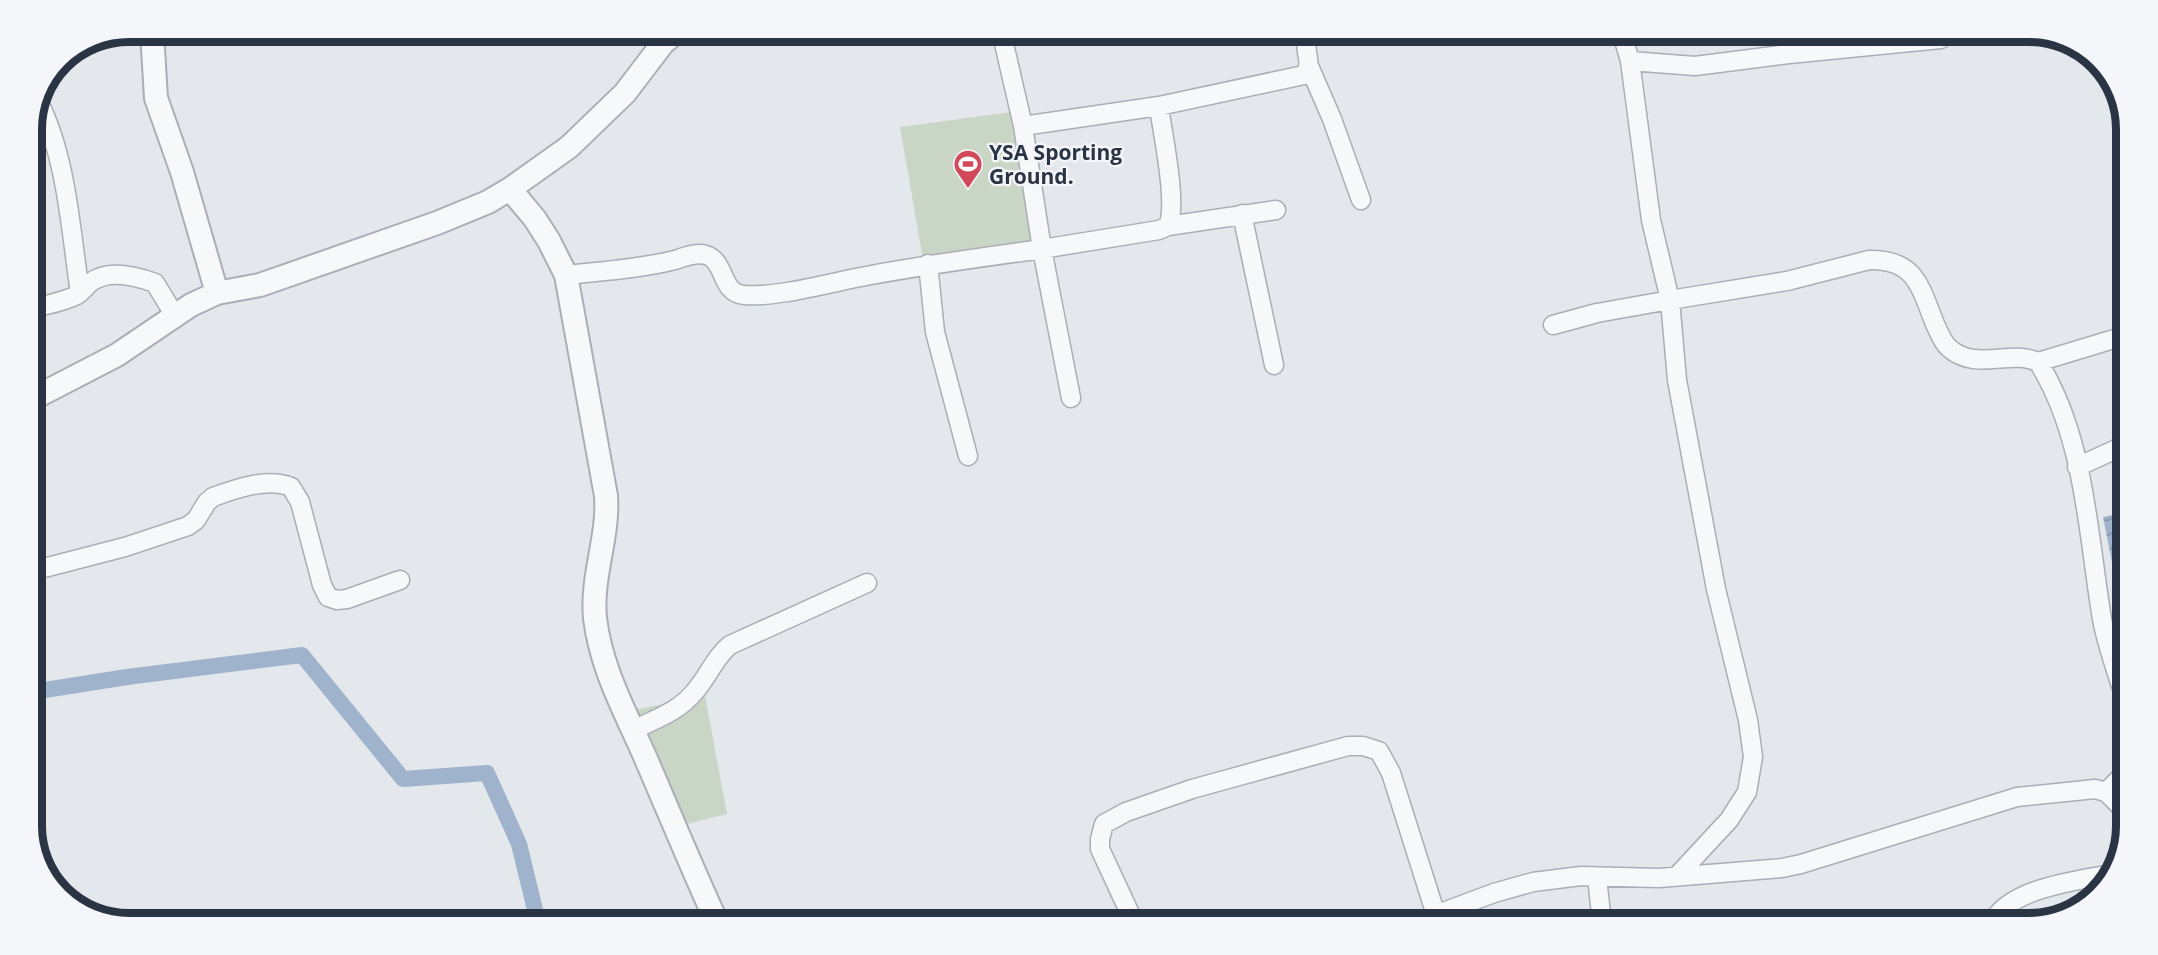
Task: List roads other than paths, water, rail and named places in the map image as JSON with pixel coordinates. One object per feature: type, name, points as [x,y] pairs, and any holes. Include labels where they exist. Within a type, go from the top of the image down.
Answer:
[{"type":"street","points":[[153,42],[156,98],[182,172],[216,293]]},
{"type":"street","points":[[42,394],[117,355],[191,305],[216,293],[260,285],[437,224],[488,202],[569,147],[625,93],[659,42]]},
{"type":"street","points":[[1004,42],[1023,126],[1042,249],[1071,398]]},
{"type":"street","points":[[1306,42],[1309,66],[1332,119],[1361,200]]},
{"type":"street","points":[[1624,42],[1630,61],[1662,301],[1716,589],[1748,720],[1753,757],[1747,792],[1729,820],[1677,876]]},
{"type":"street","points":[[1630,61],[1695,66],[1911,42]]},
{"type":"street","points":[[1023,126],[1159,106],[1298,78],[1304,75],[1309,66]]},
{"type":"street","points":[[1159,106],[1170,186],[1171,215],[1168,226]]},
{"type":"street","points":[[44,114],[54,139],[62,175],[80,293]]},
{"type":"street","points":[[510,189],[535,219],[566,275],[608,513],[597,572],[595,620],[605,662],[622,712],[633,730],[713,913]]},
{"type":"street","points":[[566,275],[655,265],[699,254],[712,258],[716,262],[729,289],[736,294],[745,296],[780,293],[928,264],[1042,249],[1159,230],[1168,226],[1276,210]]},
{"type":"street","points":[[1242,214],[1274,365]]},
{"type":"street","points":[[1553,325],[1621,308],[1787,281],[1869,260],[1887,260],[1900,264],[1910,271],[1921,289],[1947,347],[1956,353],[1975,359],[1996,361],[2018,357],[2029,358],[2038,362],[2048,378],[2070,435],[2091,534],[2102,621],[2116,669]]},
{"type":"street","points":[[928,264],[935,332],[968,456]]},
{"type":"street","points":[[42,306],[68,299],[80,293],[92,281],[106,275],[145,279],[155,283],[175,316]]},
{"type":"street","points":[[2038,362],[2116,338]]},
{"type":"street","points":[[2077,467],[2116,449]]},
{"type":"street","points":[[42,570],[159,537],[196,520],[207,501],[213,496],[260,484],[274,483],[291,487],[300,502],[322,585],[328,597],[337,600],[347,599],[400,580]]},
{"type":"street","points":[[633,730],[675,710],[694,693],[722,651],[730,645],[867,583]]},
{"type":"street","points":[[1129,913],[1100,849],[1104,824],[1126,812],[1192,789],[1348,746],[1363,746],[1379,751],[1391,773],[1427,913]]},
{"type":"street","points":[[2106,792],[2116,782]]},
{"type":"street","points":[[1441,913],[1494,893],[1533,882],[1581,876],[1597,878],[1677,876],[1774,869],[1801,864],[2017,797],[2088,789],[2106,792],[2116,802]]},
{"type":"street","points":[[1998,913],[2013,901],[2051,886],[2099,876]]},
{"type":"street","points":[[1597,878],[1601,913]]},
{"type":"water","points":[[2116,514],[2116,582],[2103,517]]},
{"type":"waterway","points":[[42,690],[127,677],[302,655],[403,779],[487,773],[519,844],[536,913]]},
{"type":"place","name":"YSA Sporting Ground.","points":[[968,190]]}]
